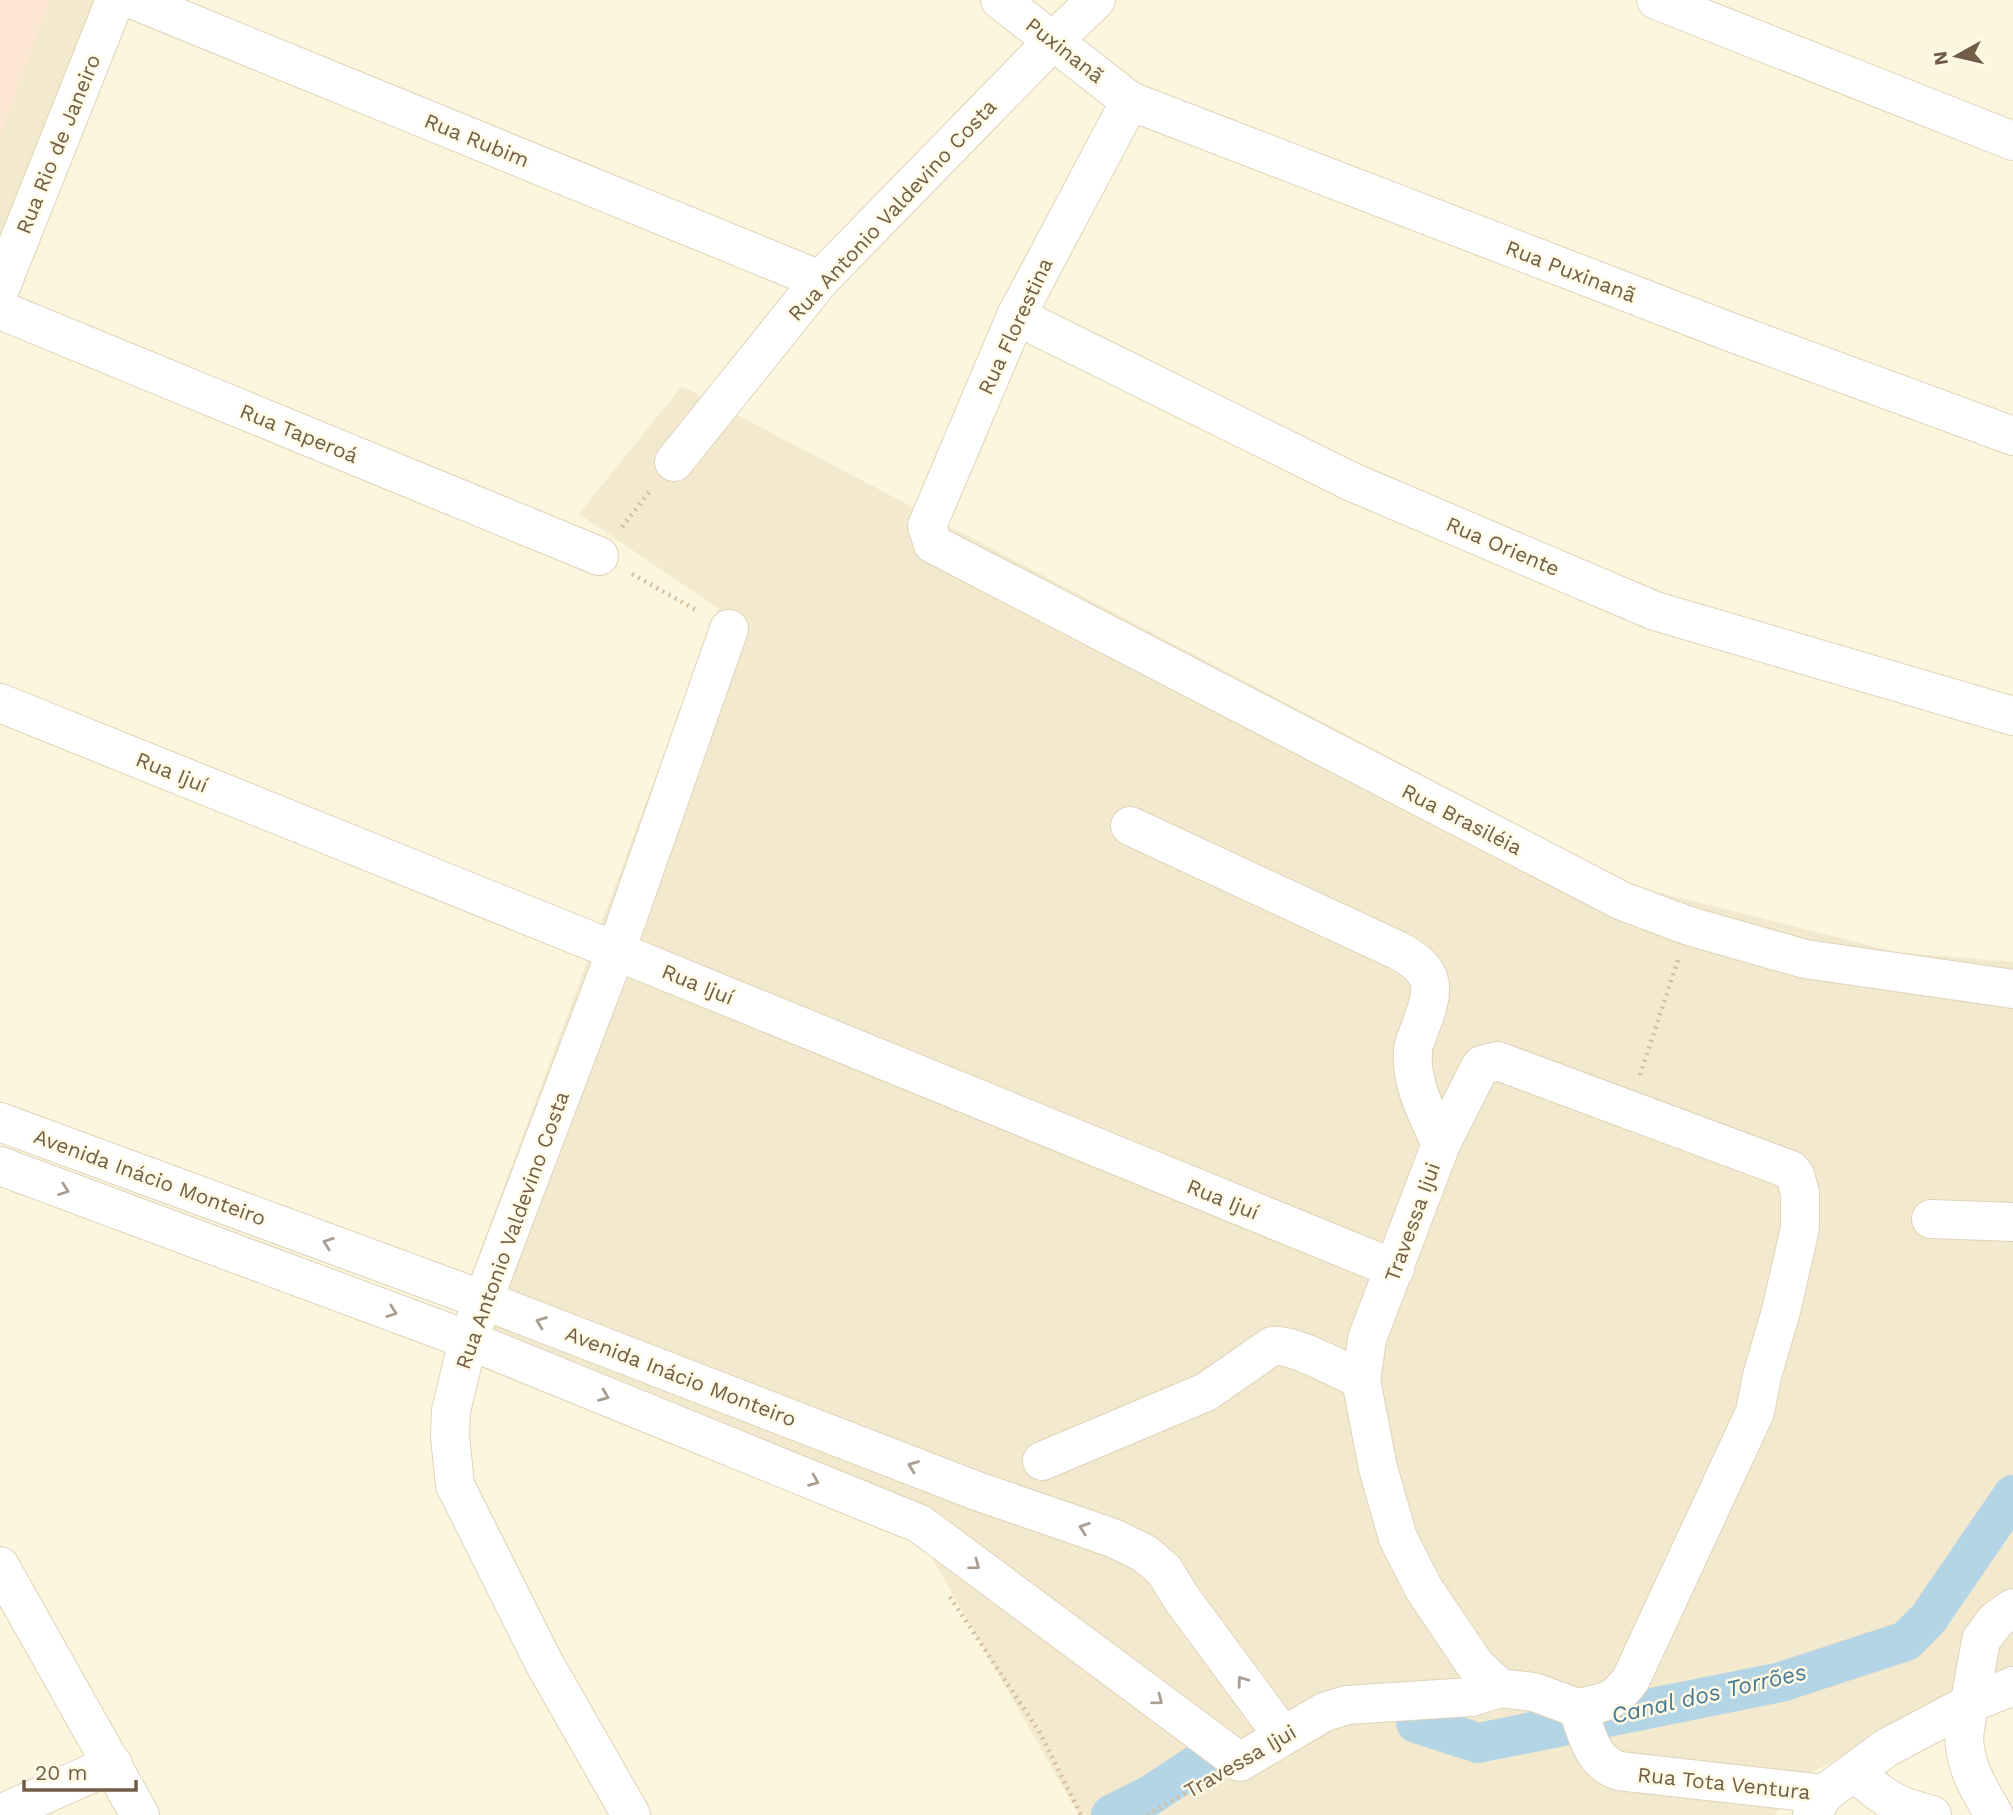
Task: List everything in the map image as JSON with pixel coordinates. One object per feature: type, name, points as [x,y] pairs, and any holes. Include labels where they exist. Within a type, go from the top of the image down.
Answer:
[{"type":"street","name":"Rua Rio de Janeiro","points":[[0,289],[115,0]]},
{"type":"street","name":"Rua Rubim","points":[[134,0],[820,280]]},
{"type":"street","name":"Puxinanã","points":[[1000,0],[1130,101]]},
{"type":"street","name":"Rua Antonio Valdevino Costa","points":[[666,472],[820,280],[1096,0]]},
{"type":"street","points":[[1656,0],[2013,141]]},
{"type":"street","name":"Rua Florestina","points":[[946,551],[933,544],[926,526],[1016,316],[1130,101]]},
{"type":"street","name":"Rua Puxinanã","points":[[1130,101],[1712,325],[2013,436]]},
{"type":"street","name":"Rua Taperoá","points":[[0,310],[599,556]]},
{"type":"street","name":"Rua Oriente","points":[[1016,316],[1352,482],[1655,611],[2013,716]]},
{"type":"street","name":"Rua Brasiléia","points":[[946,551],[1622,901],[1689,926],[1805,959],[2013,989]]},
{"type":"street","name":"Rua Antonio Valdevino Costa","points":[[631,1815],[543,1661],[455,1485],[450,1436],[451,1411],[468,1340],[616,951],[729,629]]},
{"type":"street","name":"Rua Ijuí","points":[[0,703],[1395,1269]]},
{"type":"street","name":"Travessa Ijui","points":[[1130,826],[1397,950],[1413,958],[1424,969],[1430,987],[1430,1000],[1413,1049],[1414,1074],[1425,1109],[1441,1144],[1367,1339],[1361,1380],[1378,1468],[1398,1538],[1424,1589],[1476,1667],[1500,1688]]},
{"type":"street","points":[[1441,1144],[1479,1069],[1489,1062],[1498,1061],[1791,1170],[1800,1193],[1802,1219],[1755,1412],[1631,1679],[1621,1694],[1579,1712]]},
{"type":"street","name":"Avenida Inácio Monteiro","points":[[0,1122],[483,1300],[976,1491],[1113,1538],[1144,1553],[1164,1570],[1182,1600],[1283,1736]]},
{"type":"street","name":"Avenida Inácio Monteiro","points":[[0,1166],[468,1340],[920,1524],[1240,1762]]},
{"type":"street","points":[[1931,1219],[2013,1222]]},
{"type":"street","points":[[1042,1461],[1206,1392],[1272,1346],[1284,1347],[1311,1357],[1361,1380]]},
{"type":"street","points":[[0,1566],[140,1815]]},
{"type":"street","points":[[1994,1815],[1977,1786],[1964,1748],[1969,1704],[1982,1640],[1996,1620],[2013,1608]]},
{"type":"street","points":[[1830,1794],[1886,1748],[1969,1704],[2013,1686]]},
{"type":"street","name":"Travessa Ijui","points":[[1240,1762],[1324,1712],[1347,1705],[1471,1697],[1500,1688],[1534,1692],[1579,1712]]},
{"type":"street","name":"Rua Tota Ventura","points":[[1579,1712],[1597,1757],[1609,1768],[1644,1775],[1830,1794]]},
{"type":"street","points":[[0,1814],[113,1764]]},
{"type":"street","points":[[1830,1794],[1885,1799],[1932,1815]]},
{"type":"path","points":[[666,472],[599,556],[729,629]]},
{"type":"path","points":[[1626,1108],[1637,1085],[1689,926]]},
{"type":"path","points":[[944,1588],[1040,1733],[1081,1815]]},
{"type":"path","name":"Travessa Ijui","points":[[1147,1815],[1240,1762]]},
{"type":"shaded area","points":[[0,0],[112,0],[0,282]]},
{"type":"shaded area","points":[[0,0],[50,0],[0,137]]},
{"type":"shaded area","points":[[682,386],[1637,887],[1895,952],[2013,962],[2013,1668],[1803,1777],[1775,1815],[1079,1815],[901,1504],[456,1316],[718,608],[579,514]]},
{"type":"waterway","name":"Canal dos Torrões","points":[[1416,1723],[1478,1743],[1781,1682],[1906,1641],[1928,1619],[2013,1495]]},
{"type":"waterway","name":"Canal dos Torrões","points":[[1111,1815],[1149,1796],[1210,1756]]}]
